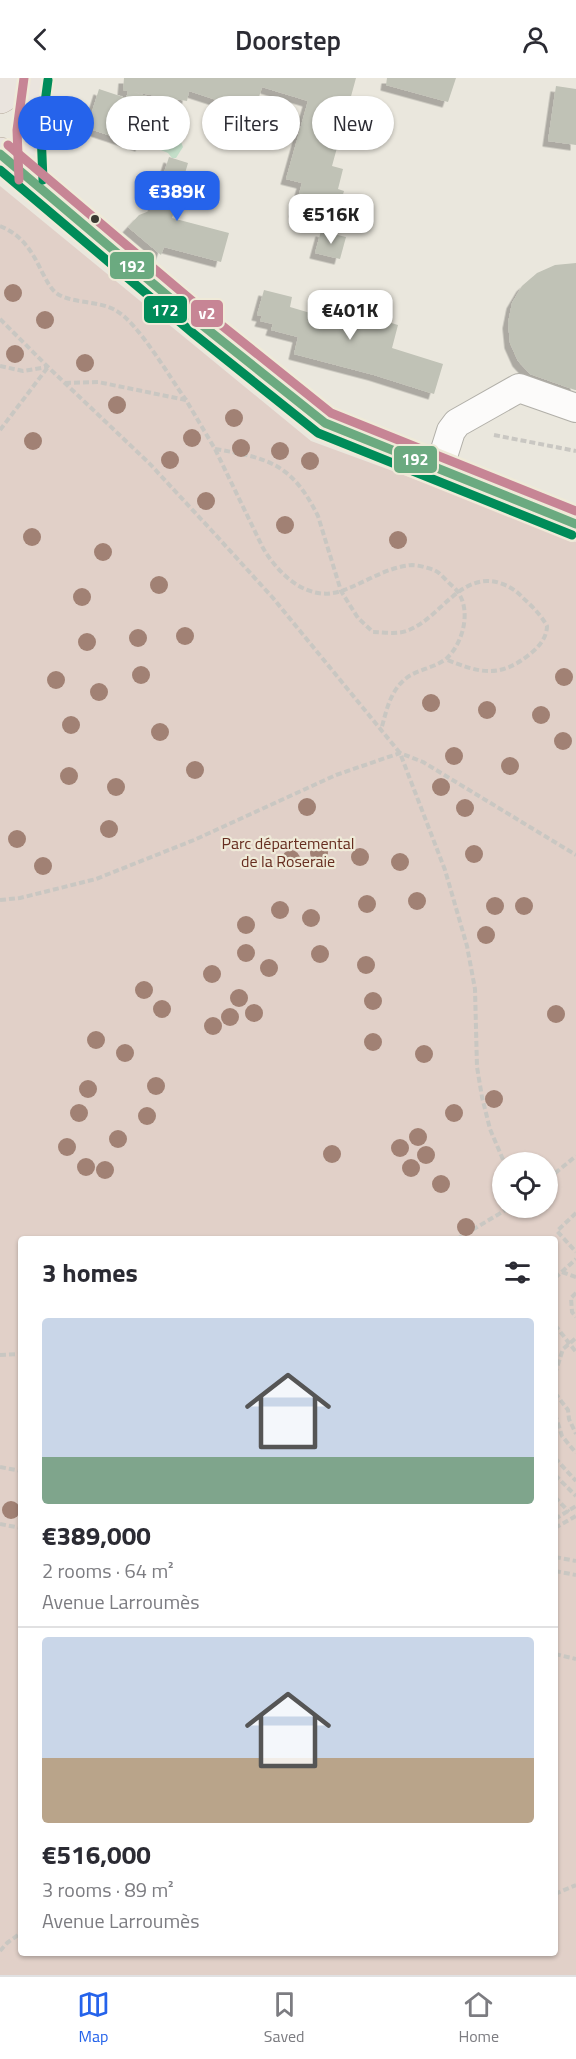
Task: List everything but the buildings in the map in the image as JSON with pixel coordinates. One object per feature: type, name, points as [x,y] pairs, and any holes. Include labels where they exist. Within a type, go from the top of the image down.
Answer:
[{"type":"main road","points":[[0,97],[30,78]]},
{"type":"main road","points":[[31,180],[29,131],[36,78]]},
{"type":"main road","points":[[0,154],[202,325],[325,423],[576,524]]},
{"type":"lane","points":[[439,469],[451,431],[457,423],[519,388],[576,408]]},
{"type":"path","points":[[0,226],[13,231],[23,240],[55,292],[63,297],[109,306],[124,316],[186,400],[215,449],[270,561],[294,584],[308,590],[329,593],[341,591],[388,570],[413,565],[437,571],[458,592],[464,612],[462,635],[452,653],[445,659],[403,680],[390,699],[381,731]]},
{"type":"path","points":[[0,319],[149,463],[213,532],[273,598],[400,753],[445,870],[467,946],[475,989],[477,1067],[490,1129],[500,1152]]},
{"type":"path","points":[[0,366],[23,371],[48,367]]},
{"type":"path","points":[[0,430],[48,367]]},
{"type":"path","points":[[64,383],[99,382],[186,400]]},
{"type":"path","points":[[483,433],[576,451]]},
{"type":"path","points":[[215,449],[269,460],[293,479],[313,505],[318,516],[341,591],[358,618],[373,632],[408,631],[423,622],[458,592],[478,582],[486,581],[511,588],[520,594],[544,621],[547,631],[545,637],[533,652],[503,671],[489,672],[445,659]]},
{"type":"path","points":[[0,900],[20,898],[96,879],[194,840],[336,775],[400,753],[423,762],[576,855]]},
{"type":"path","points":[[558,1171],[576,1156]]},
{"type":"path","points":[[576,1213],[557,1231],[576,1252]]},
{"type":"path","points":[[462,1236],[492,1218]]},
{"type":"path","points":[[571,1246],[576,1241]]},
{"type":"path","points":[[558,1275],[576,1260]]},
{"type":"path","points":[[562,1272],[576,1277]]},
{"type":"path","points":[[576,1293],[571,1298],[576,1317]]},
{"type":"path","points":[[558,1329],[576,1352]]},
{"type":"path","points":[[558,1363],[562,1349],[576,1338]]},
{"type":"path","points":[[0,1355],[18,1354]]},
{"type":"path","points":[[558,1396],[568,1410],[576,1434]]},
{"type":"path","points":[[558,1423],[562,1436],[576,1453]]},
{"type":"path","points":[[558,1461],[576,1482]]},
{"type":"path","points":[[0,1467],[18,1470]]},
{"type":"path","points":[[558,1478],[576,1496]]},
{"type":"path","points":[[558,1500],[569,1512]]},
{"type":"path","points":[[558,1518],[576,1506]]},
{"type":"path","points":[[558,1526],[576,1516]]},
{"type":"path","points":[[0,1524],[18,1527]]},
{"type":"path","points":[[558,1558],[576,1561]]},
{"type":"path","points":[[558,1572],[576,1575]]},
{"type":"path","points":[[558,1655],[576,1659]]},
{"type":"path","points":[[558,1892],[576,1886]]},
{"type":"path","points":[[0,1951],[18,1935]]},
{"type":"green space","name":"Parc départemental de la Roseraie","points":[[0,186],[311,441],[488,506],[576,542],[576,1975],[0,1975]]},
{"type":"shaded area","points":[[161,150],[181,150],[176,158],[172,158]]},
{"type":"transit line","name":"v2","points":[[19,180],[17,130],[24,78]]},
{"type":"transit line","name":"172","points":[[43,180],[41,132],[48,80]]},
{"type":"transit line","name":"v2","points":[[8,145],[210,316],[331,413],[576,511]]},
{"type":"transit line","name":"192","points":[[0,154],[202,325],[325,423],[576,524]]},
{"type":"transit line","name":"172","points":[[0,170],[194,334],[318,433],[572,535]]}]
